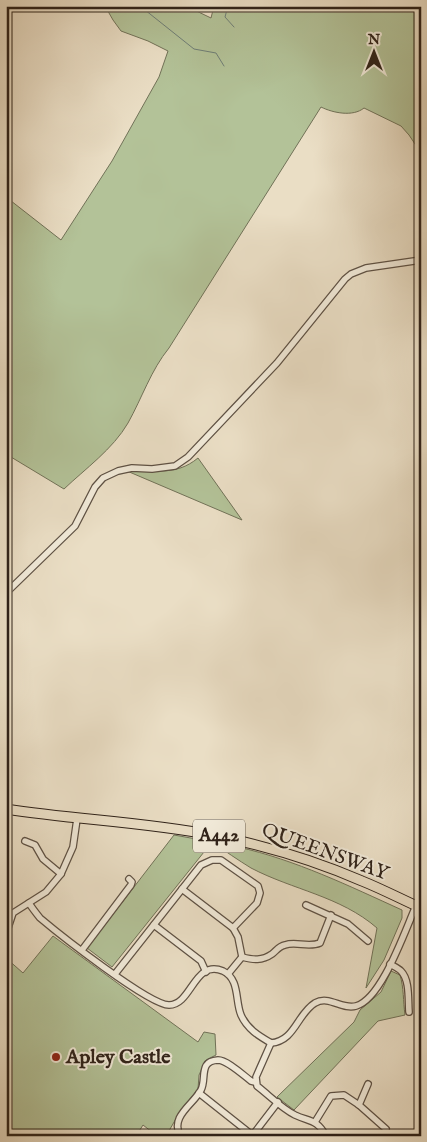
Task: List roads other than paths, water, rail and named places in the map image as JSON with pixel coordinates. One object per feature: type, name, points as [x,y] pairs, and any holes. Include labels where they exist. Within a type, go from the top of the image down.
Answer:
[{"type":"main road","name":"QUEENSWAY","points":[[6,809],[77,819],[185,830],[260,846],[335,870],[418,907]]},
{"type":"street","points":[[6,594],[75,526],[95,487],[103,478],[118,471],[132,468],[152,469],[175,466],[188,457],[276,363],[330,296],[351,274],[366,268],[421,260]]},
{"type":"street","points":[[6,934],[13,913],[46,892],[61,874],[73,846],[77,819]]},
{"type":"street","points":[[25,841],[35,845],[43,859],[61,874]]},
{"type":"street","points":[[115,974],[182,889],[201,866],[207,862],[218,859],[225,861],[255,883],[259,890],[259,899],[233,928]]},
{"type":"street","points":[[82,950],[131,885],[132,882],[129,879]]},
{"type":"street","points":[[182,889],[233,928],[238,937],[242,957]]},
{"type":"street","points":[[29,903],[41,918],[82,950],[148,997],[167,1005],[173,1005],[180,1001],[196,980],[206,972],[218,970],[228,974],[235,984],[238,1007],[244,1021],[257,1035],[272,1043],[283,1040],[315,1003],[329,1000],[342,1006],[354,1006],[366,1001],[372,995],[390,964],[418,907]]},
{"type":"street","points":[[306,904],[348,924],[368,941]]},
{"type":"street","points":[[242,957],[259,960],[272,954],[283,945],[294,943],[314,945],[320,943],[331,915]]},
{"type":"street","points":[[154,925],[201,961],[206,972]]},
{"type":"street","points":[[228,974],[242,957]]},
{"type":"street","points":[[390,964],[401,971],[404,976],[407,984],[409,1012]]},
{"type":"street","points":[[255,1082],[272,1043]]},
{"type":"street","points":[[180,1136],[177,1127],[178,1119],[199,1093],[205,1068],[209,1063],[217,1060],[224,1061],[250,1081],[255,1082],[257,1086],[295,1115],[321,1126],[326,1136]]},
{"type":"street","points":[[359,1105],[368,1084]]},
{"type":"street","points":[[199,1093],[252,1136],[278,1102]]},
{"type":"street","points":[[315,1122],[331,1096],[344,1095],[359,1105],[386,1129]]},
{"type":"waterway","points":[[140,6],[194,49],[216,53],[224,66]]},
{"type":"waterway","points":[[228,6],[225,17],[234,27]]},
{"type":"place","name":"Apley Castle","points":[[56,1057]]}]
